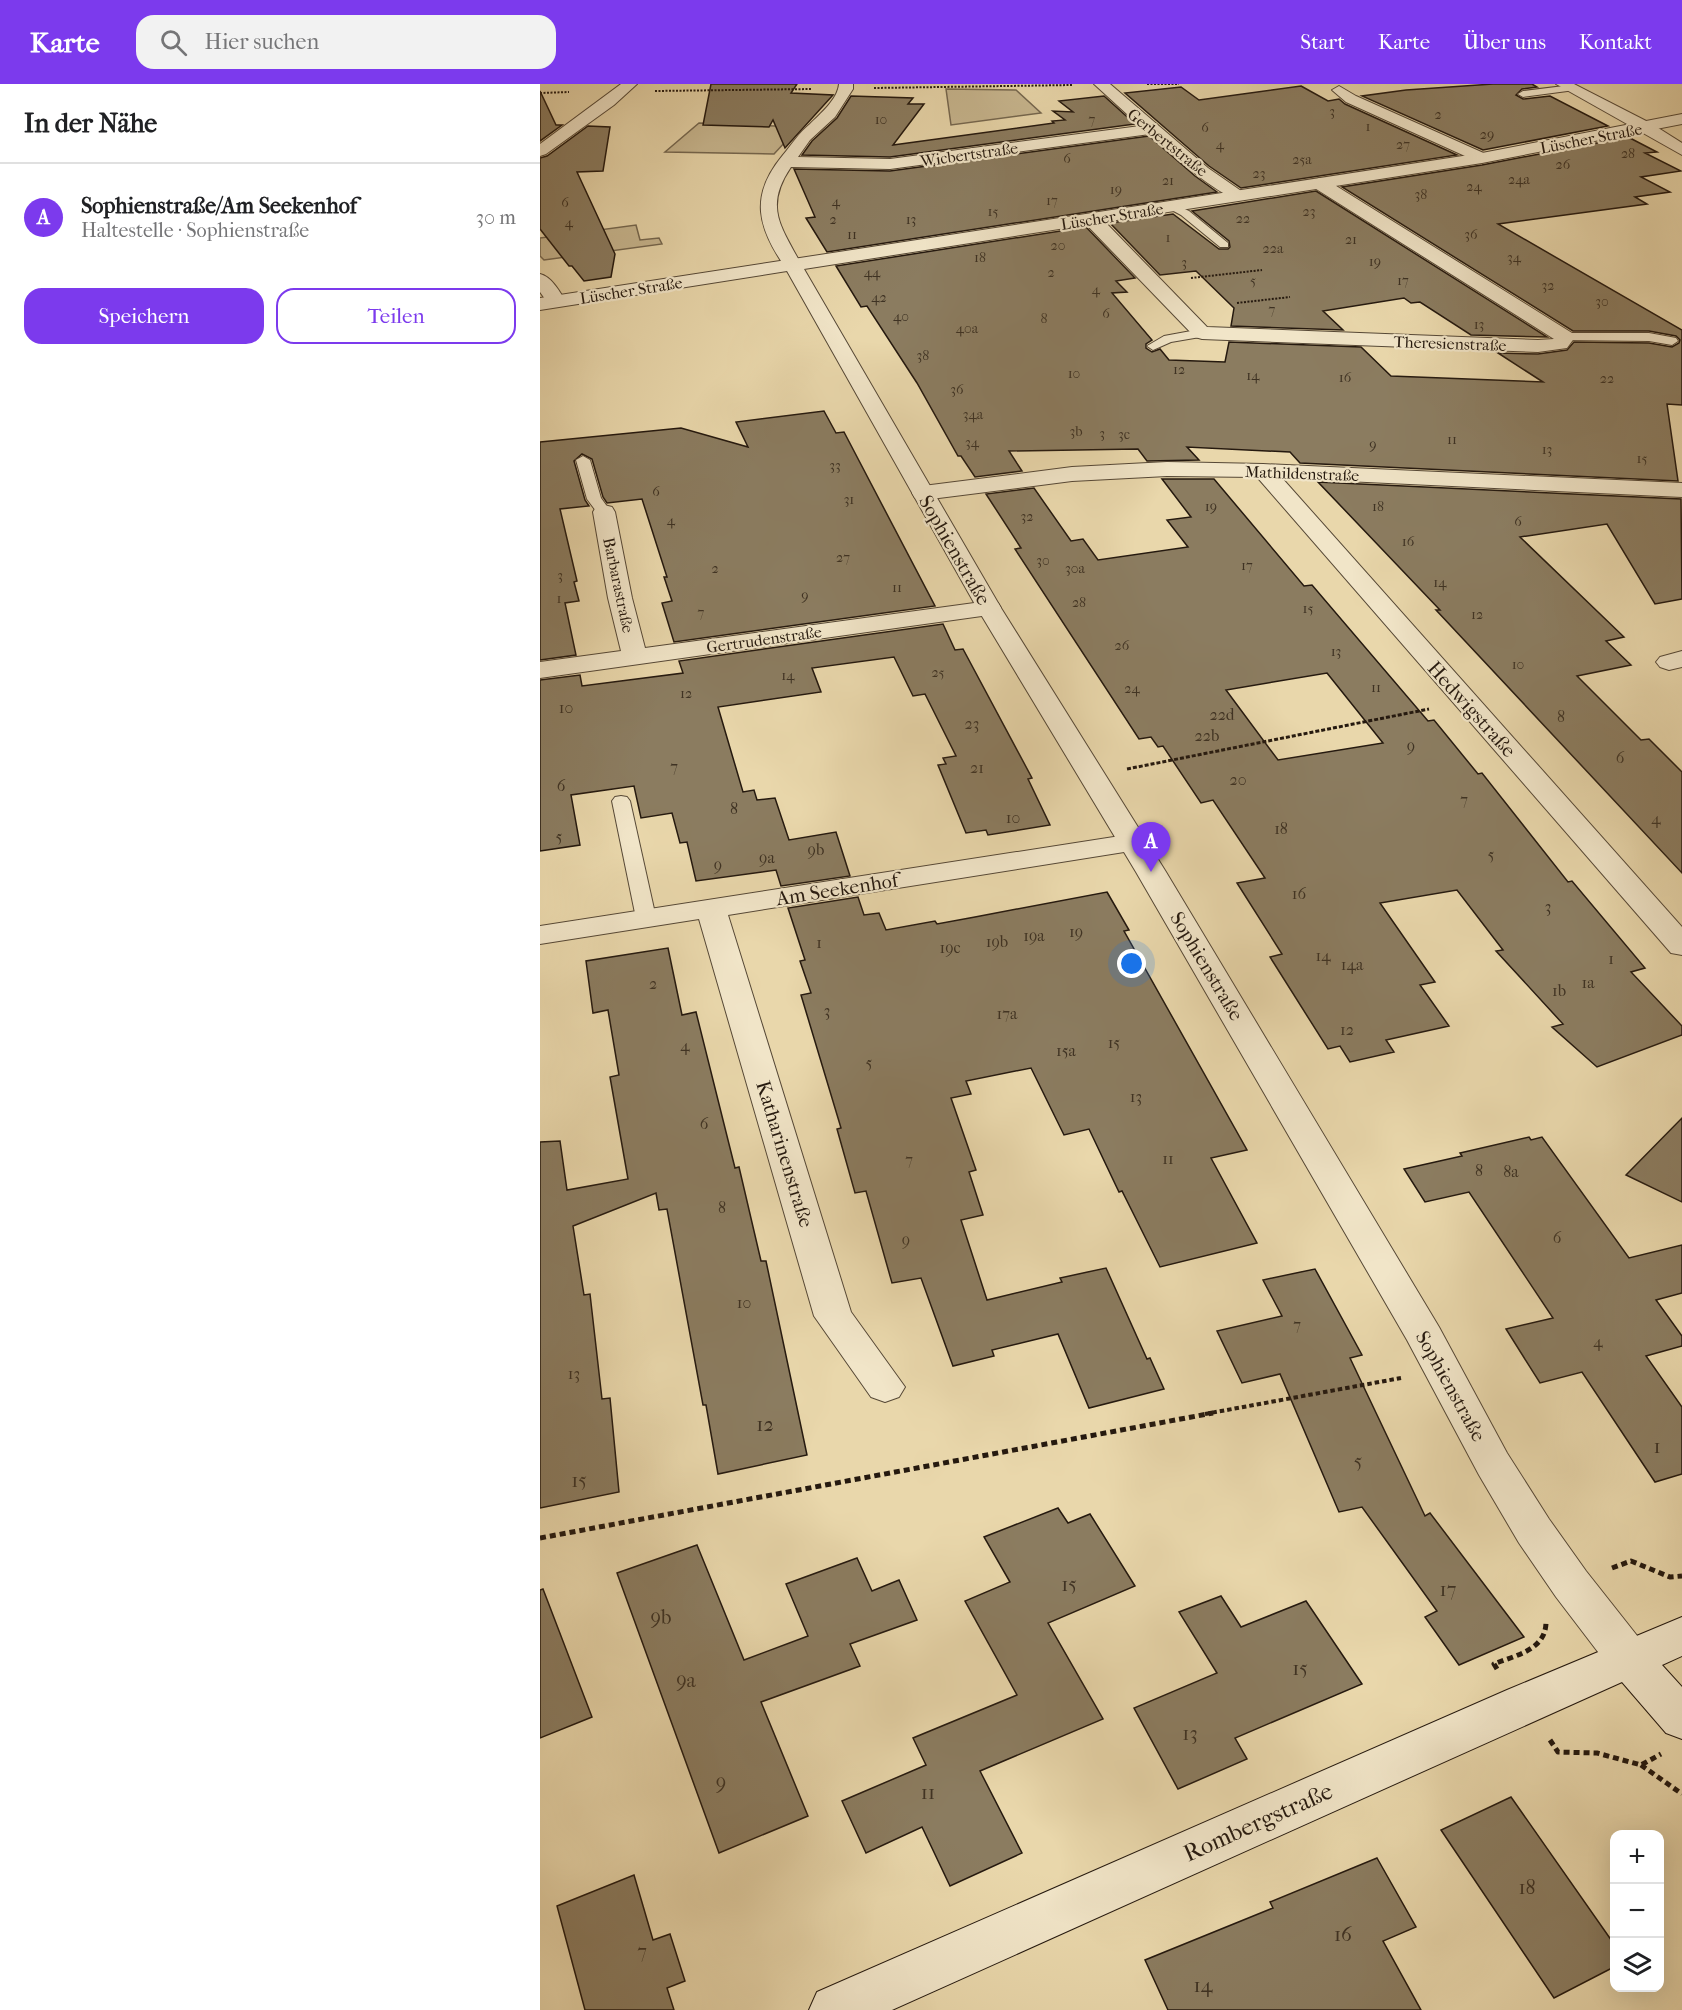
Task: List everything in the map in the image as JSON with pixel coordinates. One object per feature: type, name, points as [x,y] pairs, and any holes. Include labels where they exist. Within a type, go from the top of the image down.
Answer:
[{"type":"street","points":[[540,151],[609,102],[630,84]]},
{"type":"street","name":"Sophienstraße","points":[[846,84],[846,88],[830,114],[804,137],[772,183],[768,204],[769,220],[922,494],[1133,843],[1443,1370],[1493,1464],[1534,1531],[1630,1660],[1677,1733]]},
{"type":"street","name":"Gerbertstraße","points":[[1101,84],[1202,171],[1239,195]]},
{"type":"street","points":[[1567,86],[1646,127],[1682,150]]},
{"type":"street","points":[[1340,90],[1352,99],[1482,158]]},
{"type":"street","name":"Lüscher Straße","points":[[548,303],[1482,158],[1682,119]]},
{"type":"street","name":"Wicbertstraße","points":[[785,162],[890,164],[1151,129]]},
{"type":"street","points":[[1319,183],[1565,337]]},
{"type":"street","points":[[1090,219],[1202,333]]},
{"type":"street","points":[[540,280],[548,303]]},
{"type":"street","name":"Theresienstraße","points":[[1202,333],[1538,346],[1560,344],[1565,337]]},
{"type":"street","name":"Mathildenstraße","points":[[922,494],[1072,474],[1167,469],[1263,471],[1682,490]]},
{"type":"street","name":"Hedwigstraße","points":[[1263,471],[1682,946]]},
{"type":"street","name":"Barbarastraße","points":[[604,512],[620,598],[635,657]]},
{"type":"street","name":"Gertrudenstraße","points":[[540,670],[989,608]]},
{"type":"street","name":"Am Seekenhof","points":[[540,935],[1133,843]]},
{"type":"street","name":"Katharinenstraße","points":[[711,908],[833,1316],[885,1387]]},
{"type":"street","name":"Rombergstraße","points":[[836,2010],[1512,1709],[1682,1636]]},
{"type":"lane","points":[[1523,94],[1567,86]]},
{"type":"lane","points":[[1172,206],[1185,213],[1224,245]]},
{"type":"lane","points":[[1153,346],[1168,339],[1202,333]]},
{"type":"lane","points":[[1565,337],[1649,337],[1672,341]]},
{"type":"lane","points":[[583,460],[594,500],[604,512]]},
{"type":"lane","points":[[621,801],[646,918]]},
{"type":"path","points":[[1153,283],[1262,270]]},
{"type":"path","points":[[1091,776],[1465,701]]},
{"type":"path","points":[[540,1538],[1443,1370]]},
{"type":"path","points":[[1641,1765],[1677,1733]]},
{"type":"path","points":[[1558,1752],[1597,1753],[1641,1765],[1682,1794]]},
{"type":"shaded area","points":[[946,89],[1016,90],[1041,113],[951,125]]},
{"type":"shaded area","points":[[699,123],[799,127],[774,154],[665,152]]},
{"type":"shaded area","points":[[636,225],[640,240],[659,238],[662,244],[544,260],[540,256],[540,238]]},
{"type":"building","points":[[711,84],[797,84],[791,93],[833,95],[785,148],[773,120],[769,127],[703,125]]},
{"type":"building","points":[[1493,84],[1532,84],[1537,87],[1522,89],[1516,95],[1523,99],[1550,96],[1608,126],[1483,150],[1362,96],[1406,90]]},
{"type":"building","points":[[1301,86],[1328,101],[1339,99],[1345,104],[1457,155],[1241,188],[1209,166],[1125,93],[1181,87],[1199,100]]},
{"type":"building","points":[[540,91],[556,125],[562,125],[540,141]]},
{"type":"building","points":[[851,96],[913,98],[908,104],[924,104],[893,145],[1054,123],[1052,121],[1065,120],[1053,111],[1073,112],[1059,101],[1104,96],[1135,124],[890,157],[802,155],[812,141],[837,118]]},
{"type":"building","points":[[588,126],[610,127],[603,171],[577,172],[615,254],[611,277],[584,281],[540,229],[540,158],[547,156]]},
{"type":"building","points":[[1149,136],[1217,192],[827,252],[806,218],[815,217],[794,169],[890,171]]},
{"type":"building","points":[[1628,137],[1657,152],[1645,153],[1681,171],[1641,177],[1670,192],[1635,197],[1647,204],[1498,224],[1682,330],[1682,405],[1667,404],[1678,481],[1300,463],[1290,452],[1187,447],[1199,460],[1147,461],[1138,449],[1009,451],[1022,471],[975,477],[961,456],[958,456],[917,383],[867,306],[861,307],[836,266],[1086,227],[1135,278],[1116,281],[1127,292],[1112,293],[1152,340],[1146,344],[1146,348],[1152,352],[1160,349],[1169,360],[1225,362],[1229,342],[1361,347],[1391,376],[1543,382],[1498,353],[1538,354],[1567,350],[1574,342],[1649,343],[1672,347],[1680,340],[1676,336],[1649,331],[1573,331],[1342,187],[1482,165]]},
{"type":"building","points":[[1316,191],[1547,337],[1471,335],[1420,302],[1411,303],[1404,298],[1323,311],[1343,330],[1231,326],[1234,308],[1196,271],[1160,275],[1110,223],[1173,214],[1219,249],[1228,249],[1229,241],[1192,211]]},
{"type":"building","points":[[824,411],[836,433],[844,432],[935,606],[674,642],[662,603],[672,601],[664,577],[667,577],[642,499],[607,503],[603,497],[592,459],[582,454],[574,461],[585,500],[589,506],[560,509],[577,581],[574,582],[579,601],[565,603],[576,655],[540,660],[540,442],[681,428],[748,447],[736,422]]},
{"type":"building","points":[[1162,479],[1214,479],[1304,586],[1312,585],[1428,721],[1434,720],[1478,774],[1482,773],[1568,882],[1572,881],[1645,968],[1631,972],[1682,1026],[1682,1035],[1597,1067],[1552,1027],[1563,1024],[1496,951],[1503,950],[1457,890],[1380,903],[1435,982],[1420,985],[1449,1026],[1386,1040],[1394,1052],[1350,1062],[1340,1046],[1328,1049],[1270,957],[1282,954],[1237,883],[1265,878],[1213,800],[1201,803],[1163,746],[1158,747],[1151,737],[1139,739],[1015,549],[1021,548],[986,494],[1034,488],[1071,541],[1083,539],[1098,560],[1188,547],[1167,520],[1191,517]],"holes":[[[1327,673],[1383,743],[1278,760],[1226,690]]]},
{"type":"building","points":[[1318,482],[1681,499],[1682,599],[1655,604],[1607,524],[1520,537],[1624,637],[1606,641],[1631,665],[1577,676],[1641,740],[1649,739],[1682,772],[1682,873],[1436,610],[1440,610]]},
{"type":"building","points":[[943,624],[955,650],[963,649],[1032,778],[1028,779],[1050,825],[988,835],[986,830],[966,833],[938,765],[946,764],[943,758],[956,756],[925,694],[913,696],[894,657],[812,668],[821,692],[718,707],[743,792],[754,790],[757,800],[775,798],[789,840],[836,832],[850,876],[781,886],[776,870],[696,881],[687,842],[680,843],[672,813],[641,818],[634,786],[571,795],[580,845],[540,851],[540,680],[580,675],[582,686],[683,673],[679,661]]},
{"type":"building","points":[[1107,892],[1129,930],[1124,931],[1247,1150],[1211,1158],[1257,1243],[1160,1267],[1122,1191],[1119,1192],[1089,1129],[1064,1135],[1031,1068],[966,1081],[971,1094],[951,1098],[976,1170],[969,1172],[983,1215],[961,1220],[987,1300],[1062,1282],[1060,1278],[1106,1268],[1147,1359],[1150,1358],[1164,1389],[1089,1408],[1058,1334],[992,1350],[994,1356],[953,1366],[921,1278],[892,1283],[866,1191],[855,1193],[837,1129],[841,1128],[801,995],[811,993],[800,961],[805,960],[788,908],[858,897],[864,915],[879,913],[886,930],[935,921],[937,924]]},
{"type":"building","points":[[668,948],[682,1015],[696,1012],[735,1168],[739,1167],[761,1261],[766,1261],[807,1455],[718,1474],[667,1209],[659,1210],[656,1193],[573,1226],[584,1295],[590,1294],[602,1399],[610,1398],[619,1492],[540,1508],[540,1142],[560,1141],[567,1190],[628,1179],[610,1077],[619,1075],[608,1010],[593,1013],[586,961]]},
{"type":"building","points":[[1682,1118],[1682,1202],[1626,1175]]},
{"type":"building","points":[[1529,1137],[1531,1140],[1542,1137],[1629,1258],[1682,1245],[1682,1293],[1656,1300],[1682,1336],[1682,1346],[1646,1356],[1682,1407],[1682,1474],[1655,1482],[1582,1372],[1540,1383],[1506,1329],[1553,1318],[1469,1192],[1425,1202],[1404,1169]]},
{"type":"building","points":[[1315,1269],[1362,1355],[1350,1358],[1425,1516],[1430,1513],[1524,1637],[1459,1665],[1425,1617],[1437,1611],[1362,1507],[1339,1512],[1280,1374],[1242,1383],[1217,1331],[1282,1316],[1263,1280]]},
{"type":"building","points":[[1058,1508],[1068,1523],[1090,1514],[1135,1586],[1048,1623],[1103,1719],[980,1771],[1022,1853],[950,1886],[922,1827],[866,1853],[842,1801],[926,1765],[913,1738],[1017,1695],[965,1601],[1010,1582],[984,1537]]},
{"type":"building","points":[[697,1545],[744,1660],[808,1636],[786,1584],[857,1558],[872,1591],[899,1580],[917,1620],[850,1644],[860,1666],[761,1702],[808,1816],[719,1853],[617,1573]]},
{"type":"building","points":[[543,1589],[592,1717],[540,1738],[540,1590]]},
{"type":"building","points":[[1221,1596],[1241,1627],[1306,1601],[1362,1684],[1235,1738],[1247,1759],[1178,1789],[1134,1708],[1217,1673],[1179,1612]]},
{"type":"building","points":[[1511,1797],[1610,1938],[1610,1969],[1554,1998],[1441,1830]]},
{"type":"building","points":[[1377,1858],[1416,1927],[1383,1941],[1421,2010],[1168,2010],[1145,1960],[1273,1908],[1270,1902]]},
{"type":"building","points":[[634,1875],[653,1940],[670,1934],[685,1981],[667,1988],[674,2010],[585,2010],[557,1906]]},
{"type":"place","name":"Sophienstraße/Am Seekenhof","points":[[1151,872]]}]
